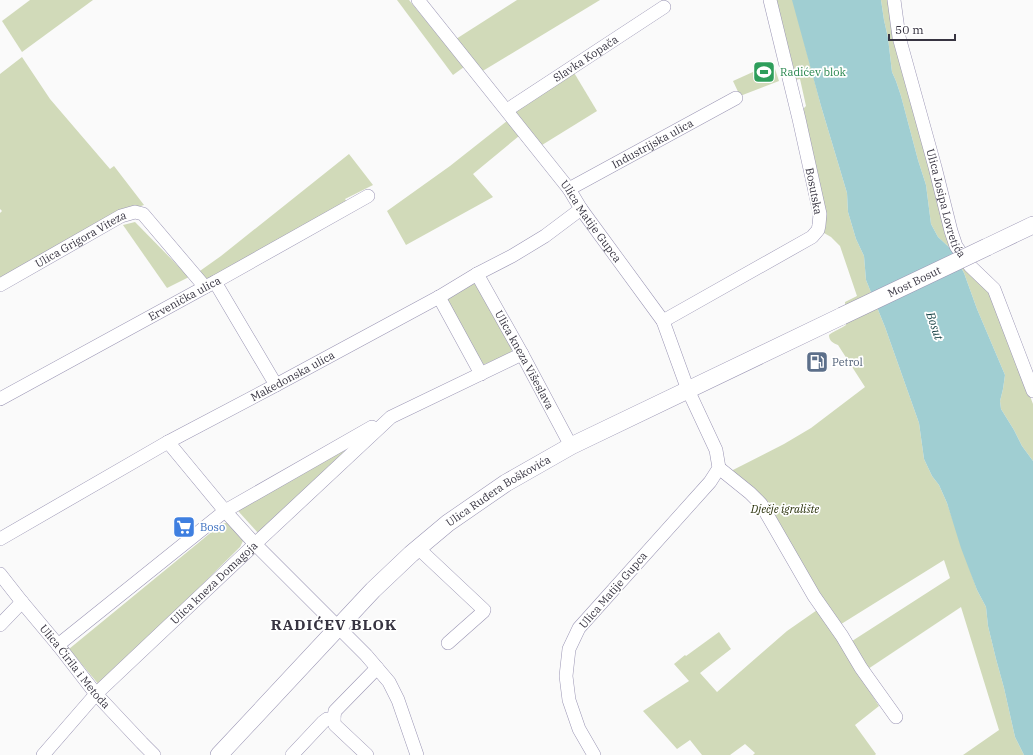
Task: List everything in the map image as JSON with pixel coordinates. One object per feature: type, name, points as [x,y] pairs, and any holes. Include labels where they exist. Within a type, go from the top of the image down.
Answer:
[{"type":"main road","name":"Most Bosut","points":[[842,316],[1033,225]]},
{"type":"main road","name":"Ulica Ruđera Boškovića","points":[[219,755],[373,590],[418,548],[448,523],[506,483],[570,446],[842,316]]},
{"type":"street","name":"Ulica Matije Gupca","points":[[418,0],[569,189],[581,209],[663,321],[688,390],[716,450],[719,468],[710,482],[579,628],[569,649],[566,676],[569,700],[579,729],[594,755]]},
{"type":"street","name":"Bosutska","points":[[663,321],[812,236],[818,230],[820,225],[820,214],[770,0]]},
{"type":"street","name":"Ulica Josipa Lovretića","points":[[894,0],[899,37],[936,167],[956,246],[970,266],[994,289],[1033,391]]},
{"type":"street","name":"Slavka Kopača","points":[[507,110],[664,7]]},
{"type":"street","name":"Industrijska ulica","points":[[569,189],[736,98]]},
{"type":"street","name":"Ervenička ulica","points":[[0,399],[368,196]]},
{"type":"street","name":"Makedonska ulica","points":[[0,539],[168,442],[439,297],[477,274],[512,256],[545,236],[581,209]]},
{"type":"street","name":"Ulica Grigora Viteza","points":[[0,285],[121,216],[135,212],[143,214],[210,284],[276,385]]},
{"type":"street","name":"Ulica kneza Višeslava","points":[[477,274],[522,354],[570,446]]},
{"type":"street","points":[[439,297],[481,374]]},
{"type":"street","name":"Ulica kneza Domagoja","points":[[58,645],[225,511],[391,417],[522,354]]},
{"type":"street","name":"Ulica kneza Domagoja","points":[[43,755],[96,694],[391,417]]},
{"type":"street","points":[[168,442],[225,511],[255,544],[366,655],[389,682],[395,691],[417,755]]},
{"type":"street","points":[[719,468],[750,492],[761,504],[814,596],[842,636],[861,668],[896,717]]},
{"type":"street","points":[[418,548],[484,610],[448,643]]},
{"type":"street","name":"Ulica Ćirila i Metoda","points":[[0,574],[96,694],[154,755]]},
{"type":"street","points":[[0,625],[22,602]]},
{"type":"street","points":[[367,755],[335,725],[334,719],[335,711],[377,668]]},
{"type":"street","points":[[292,755],[323,722],[327,719],[334,719]]},
{"type":"green space","points":[[30,0],[93,0],[22,52],[2,21]]},
{"type":"green space","points":[[397,0],[409,0],[464,67],[453,75]]},
{"type":"green space","points":[[517,0],[600,0],[481,72],[456,39]]},
{"type":"green space","name":"Dječje igralište","points":[[775,0],[793,0],[821,106],[847,193],[848,212],[856,239],[864,256],[866,280],[885,327],[919,423],[924,459],[932,476],[939,485],[947,503],[977,590],[986,607],[988,626],[1015,737],[1024,755],[963,755],[999,730],[961,607],[865,671],[849,643],[950,578],[944,560],[838,626],[778,527],[729,472],[784,444],[811,428],[865,387],[838,345],[832,342],[829,337],[831,333],[846,325],[845,302],[857,296],[840,246],[831,237],[824,233],[824,213],[801,111],[806,106],[800,79],[795,80]]},
{"type":"green space","points":[[881,0],[890,0],[945,216],[989,288],[1033,404],[1033,461],[1022,446],[1001,409],[1000,401],[1005,375],[977,309],[964,273],[951,249],[938,237],[931,224],[926,185],[901,96],[892,72]]},
{"type":"green space","points":[[22,57],[50,99],[110,169],[114,166],[144,205],[117,214],[0,280],[0,213],[2,211],[0,209],[0,74]]},
{"type":"green space","name":"Radićev blok","points":[[773,63],[779,81],[740,96],[733,81]]},
{"type":"green space","points":[[573,71],[597,111],[542,145],[513,110]]},
{"type":"green space","points":[[507,121],[519,136],[473,174],[493,197],[406,245],[387,211],[450,166]]},
{"type":"green space","points":[[349,154],[373,185],[345,199],[348,204],[207,281],[197,273],[221,256]]},
{"type":"green space","points":[[135,222],[189,277],[167,288],[123,225]]},
{"type":"green space","points":[[471,283],[475,284],[512,349],[511,353],[485,364],[483,364],[446,298]]},
{"type":"green space","points":[[344,450],[346,452],[259,534],[239,512],[238,510]]},
{"type":"green space","points":[[228,523],[242,538],[243,541],[240,547],[100,686],[69,649],[221,524]]},
{"type":"green space","points":[[820,608],[879,706],[855,725],[876,754],[875,755],[753,755],[755,753],[745,744],[730,755],[702,755],[690,740],[677,749],[643,711],[689,681],[674,664],[719,632],[731,649],[700,673],[717,692],[787,631]]},
{"type":"water","name":"Bosut","points":[[792,0],[881,0],[892,72],[901,96],[926,185],[931,224],[938,237],[951,249],[964,273],[977,309],[1005,375],[1000,401],[1001,409],[1022,446],[1033,461],[1033,755],[1024,755],[1015,737],[988,626],[986,607],[977,590],[961,548],[947,503],[939,485],[932,476],[924,459],[919,423],[885,327],[866,280],[864,256],[856,239],[848,212],[847,193]]},
{"type":"place","name":"Radićev blok","points":[[764,72]]},
{"type":"place","name":"Petrol","points":[[817,362]]},
{"type":"place","name":"Boso","points":[[184,527]]},
{"type":"district","name":"RADIĆEV BLOK","points":[[334,624]]}]
